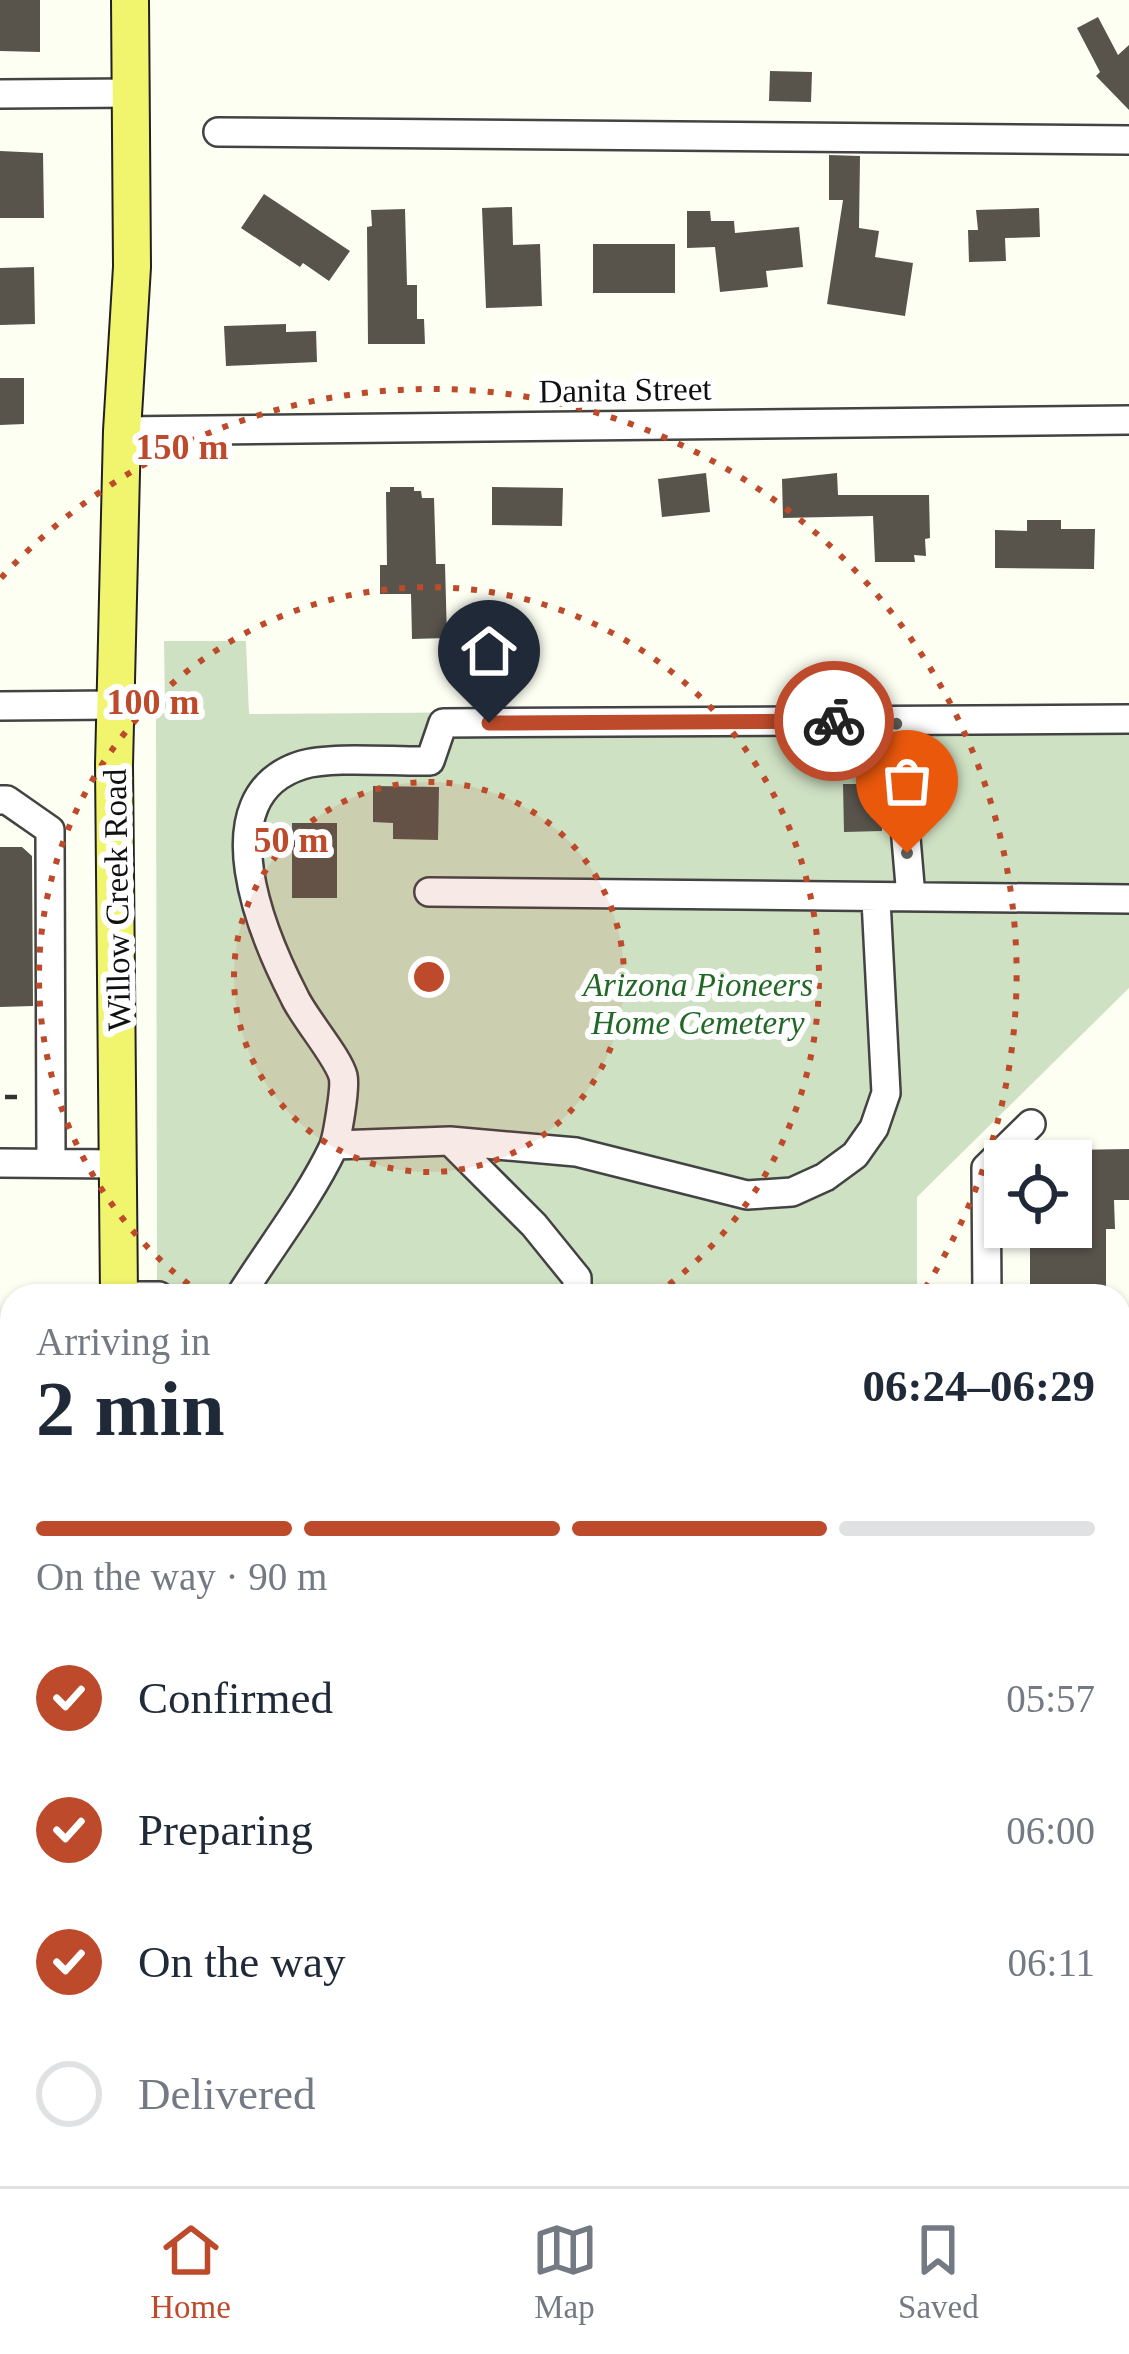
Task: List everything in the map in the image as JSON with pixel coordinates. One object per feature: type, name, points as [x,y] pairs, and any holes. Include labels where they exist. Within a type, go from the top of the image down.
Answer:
[{"type":"main road","name":"Willow Creek Road","points":[[118,1284],[115,705],[122,431],[132,267],[130,0]]},
{"type":"street","points":[[0,94],[133,93]]},
{"type":"street","points":[[218,132],[1129,140]]},
{"type":"street","name":"Danita Street","points":[[122,431],[1129,420]]},
{"type":"street","points":[[0,706],[115,705]]},
{"type":"street","points":[[248,1284],[335,1145],[344,1077],[296,1002],[263,929],[245,866],[250,824],[262,794],[281,774],[306,764],[430,761],[443,723],[1129,718]]},
{"type":"street","points":[[896,721],[911,897]]},
{"type":"street","points":[[0,800],[7,800],[50,830],[51,1163]]},
{"type":"street","points":[[429,892],[1129,899]]},
{"type":"street","points":[[335,1145],[450,1141],[576,1152],[747,1195],[792,1192],[825,1177],[854,1155],[874,1128],[886,1094],[876,900]]},
{"type":"street","points":[[987,1284],[986,1168],[1031,1124]]},
{"type":"street","points":[[450,1141],[534,1225],[577,1284]]},
{"type":"street","points":[[0,1163],[118,1164]]},
{"type":"green space","name":"Arizona Pioneers Home Cemetery","points":[[164,641],[246,641],[249,714],[1129,707],[1129,988],[917,1197],[917,1284],[157,1284],[156,714],[165,713]]},
{"type":"building","points":[[0,0],[40,0],[40,52],[0,51]]},
{"type":"building","points":[[1098,17],[1118,55],[1129,45],[1129,110],[1096,76],[1100,72],[1077,28]]},
{"type":"building","points":[[770,71],[812,72],[811,102],[769,101]]},
{"type":"building","points":[[0,151],[43,153],[44,218],[0,218]]},
{"type":"building","points":[[829,155],[860,156],[859,228],[879,231],[875,257],[913,263],[905,316],[827,304],[843,200],[829,200]]},
{"type":"building","points":[[264,194],[350,251],[329,281],[241,228]]},
{"type":"building","points":[[512,207],[513,245],[540,244],[542,306],[486,308],[482,208]]},
{"type":"building","points":[[1039,208],[1040,237],[1005,238],[1006,261],[969,262],[968,230],[978,230],[976,210]]},
{"type":"building","points":[[405,209],[407,285],[417,285],[417,319],[424,319],[425,344],[368,344],[367,227],[372,226],[371,210]]},
{"type":"building","points":[[687,211],[710,211],[711,221],[734,221],[735,233],[799,227],[803,267],[766,271],[768,287],[720,292],[715,247],[687,248]]},
{"type":"building","points":[[593,244],[675,244],[675,293],[593,293]]},
{"type":"building","points":[[34,267],[35,324],[0,325],[0,268]]},
{"type":"building","points":[[286,324],[286,332],[316,331],[317,362],[226,366],[224,326]]},
{"type":"building","points":[[0,378],[24,378],[24,424],[0,425]]},
{"type":"building","points":[[706,473],[710,512],[662,517],[658,479]]},
{"type":"building","points":[[837,473],[838,495],[929,495],[926,556],[914,555],[915,562],[875,562],[873,516],[783,518],[782,479]]},
{"type":"building","points":[[390,487],[414,487],[422,498],[434,498],[436,564],[445,564],[447,638],[412,639],[411,594],[380,594],[380,565],[387,565],[386,492]]},
{"type":"building","points":[[492,487],[563,488],[562,526],[492,525]]},
{"type":"building","points":[[1027,520],[1061,520],[1061,529],[1095,529],[1094,569],[995,568],[995,530],[1027,531]]},
{"type":"building","points":[[843,784],[870,784],[871,808],[882,808],[882,831],[844,832]]},
{"type":"building","points":[[373,786],[439,787],[438,840],[393,839],[393,823],[373,822]]},
{"type":"building","points":[[292,823],[337,823],[337,898],[292,898]]},
{"type":"building","points":[[0,847],[22,847],[32,856],[33,1006],[0,1007]]},
{"type":"building","points":[[1129,1149],[1129,1200],[1114,1200],[1115,1229],[1106,1229],[1106,1284],[1030,1284],[1030,1248],[1092,1248],[1092,1150]]},
{"type":"way so far","points":[[834,721],[896,721],[907,853]]},
{"type":"route","points":[[489,723],[834,721]]}]
